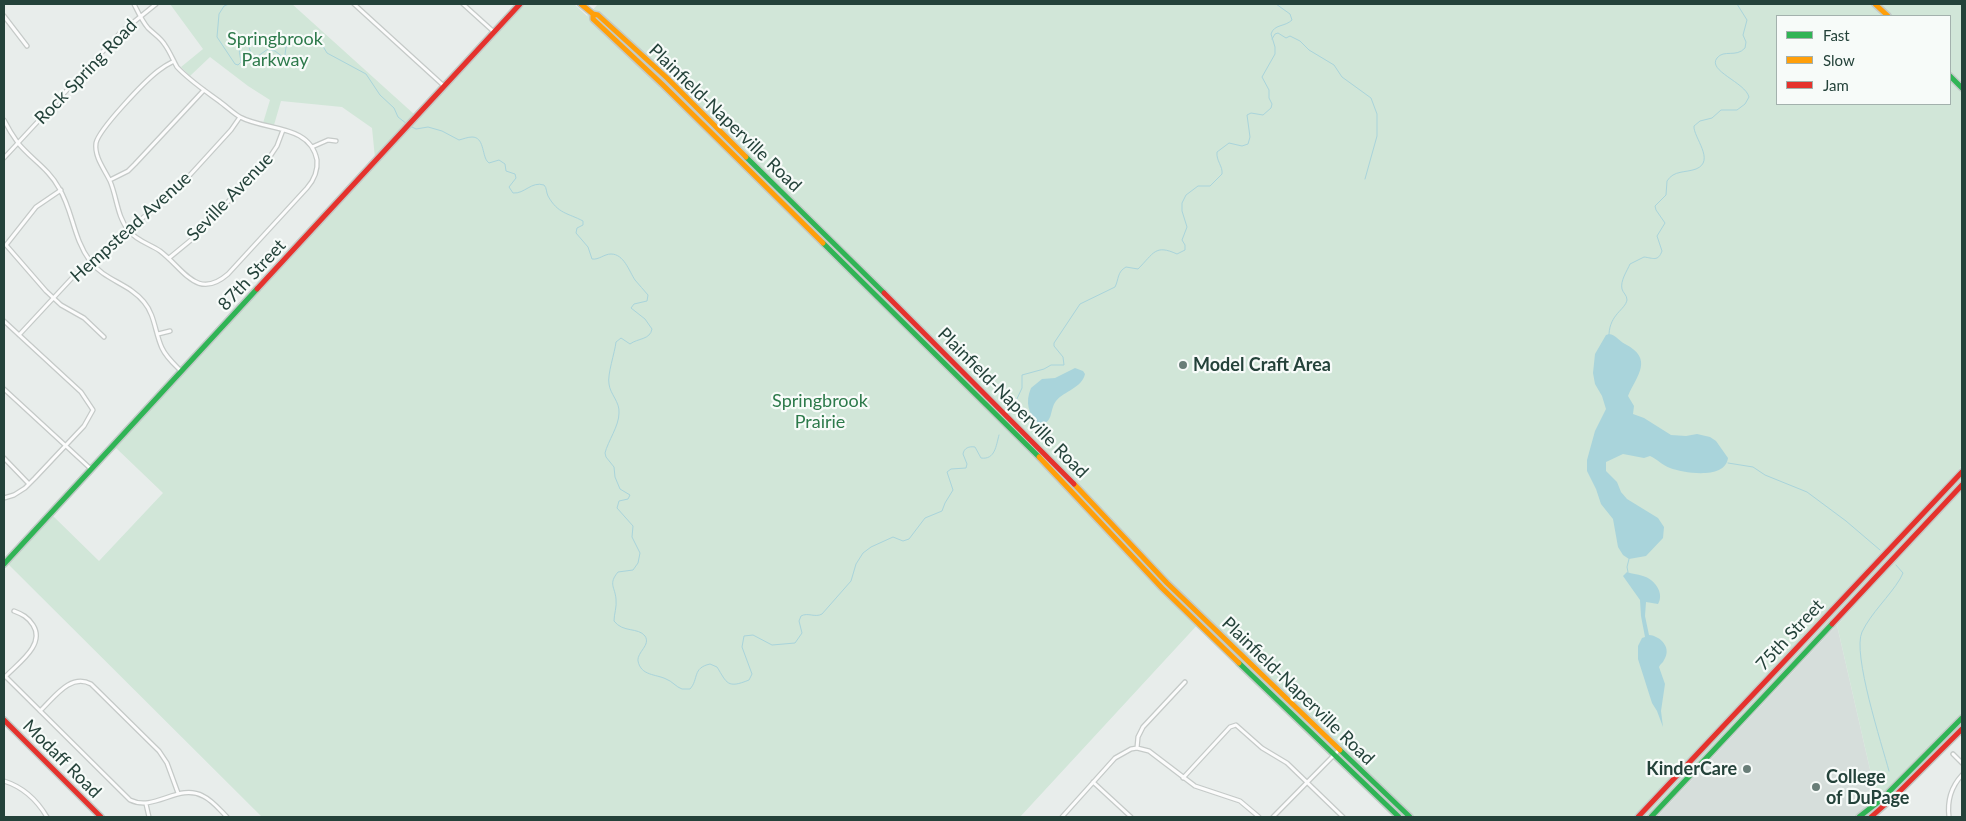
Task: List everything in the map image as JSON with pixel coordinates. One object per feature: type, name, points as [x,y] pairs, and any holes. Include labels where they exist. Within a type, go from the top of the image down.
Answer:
[{"type":"main road","name":"87th Street","points":[[4,564],[520,4]]},
{"type":"main road","name":"Plainfield-Naperville Road","points":[[581,4],[593,14],[598,15],[692,103],[1037,445],[1174,590],[1410,817]]},
{"type":"main road","points":[[1875,4],[1887,15]]},
{"type":"main road","name":"Plainfield-Naperville Road","points":[[593,14],[593,19],[662,84],[1038,456],[1168,594],[1399,817]]},
{"type":"main road","points":[[1951,77],[1962,88]]},
{"type":"main road","name":"75th Street","points":[[1638,817],[1962,472]]},
{"type":"main road","name":"75th Street","points":[[1651,817],[1962,485]]},
{"type":"main road","points":[[1859,817],[1892,789],[1962,718]]},
{"type":"main road","name":"Modaff Road","points":[[4,720],[101,817]]},
{"type":"main road","points":[[1871,817],[1897,794],[1962,729]]},
{"type":"street","points":[[134,4],[148,28],[165,45],[184,75],[240,117],[303,137],[312,147],[317,165],[315,176],[310,184],[224,278],[207,286],[187,276],[158,249],[128,231],[122,221],[110,180],[97,154],[96,145],[99,136],[153,75],[174,61]]},
{"type":"street","name":"Rock Spring Road","points":[[4,158],[119,34],[156,4]]},
{"type":"street","points":[[354,4],[444,86]]},
{"type":"street","points":[[463,4],[494,32]]},
{"type":"street","points":[[4,16],[27,46]]},
{"type":"street","points":[[110,180],[128,171],[136,164],[204,90]]},
{"type":"street","name":"Hempstead Avenue","points":[[19,335],[53,298],[91,262],[179,187],[231,130],[240,117]]},
{"type":"street","points":[[4,120],[18,143],[46,170],[61,190],[71,215],[77,239],[91,262],[104,275],[131,290],[145,303],[162,348],[168,358],[181,371]]},
{"type":"street","name":"Seville Avenue","points":[[169,258],[197,236],[269,158],[277,146],[283,130]]},
{"type":"street","points":[[312,147],[328,140],[336,141]]},
{"type":"street","points":[[61,190],[36,207],[6,245],[24,263],[41,286],[53,298],[84,318],[104,337]]},
{"type":"street","points":[[4,321],[81,392],[93,410],[84,426],[29,484],[14,495],[4,498]]},
{"type":"street","points":[[158,334],[170,331]]},
{"type":"street","points":[[4,389],[91,469]]},
{"type":"street","points":[[4,458],[29,484]]},
{"type":"street","points":[[14,611],[32,622],[36,630],[36,640],[30,651],[4,677],[126,797],[137,803],[146,804],[178,793],[194,792],[203,796],[227,817]]},
{"type":"street","points":[[40,711],[72,682],[81,680],[91,684],[159,751],[167,763],[178,793]]},
{"type":"street","points":[[1137,748],[1138,737],[1144,727],[1185,682]]},
{"type":"street","points":[[1183,778],[1234,725],[1262,748],[1287,763],[1343,817]]},
{"type":"street","points":[[1062,817],[1120,754],[1137,748],[1154,753],[1183,778],[1203,790],[1240,801],[1259,817]]},
{"type":"street","points":[[1274,817],[1339,750]]},
{"type":"street","points":[[1953,754],[1962,763]]},
{"type":"street","points":[[1949,817],[1948,804],[1950,794],[1962,775]]},
{"type":"street","points":[[4,781],[27,793],[37,802],[47,817]]},
{"type":"street","points":[[1093,782],[1131,817]]},
{"type":"street","points":[[146,804],[149,817]]},
{"type":"shaded area","points":[[1837,625],[1877,800],[1855,817],[1657,817]]},
{"type":"green space","name":"Springbrook Parkway","points":[[170,4],[292,4],[415,115],[375,158],[372,128],[342,107],[281,101],[274,125],[263,123],[270,100],[210,57],[190,76],[181,67],[203,49]]},
{"type":"green space","name":"Springbrook Prairie","points":[[525,4],[574,4],[587,16],[598,4],[1962,4],[1962,466],[1633,817],[1413,817],[1205,617],[1202,620],[1331,745],[1329,747],[1200,622],[1020,817],[262,817],[8,564],[52,515],[99,561],[163,493],[115,447]]},
{"type":"green space","points":[[1962,475],[1962,482],[1669,796],[1648,817],[1642,817]]},
{"type":"green space","points":[[1962,490],[1962,714],[1877,800],[1837,625]]},
{"type":"green space","points":[[1962,722],[1962,726],[1906,783],[1882,803]]},
{"type":"water","points":[[1609,334],[1634,350],[1641,362],[1639,374],[1628,396],[1634,406],[1633,414],[1644,418],[1671,435],[1686,436],[1697,434],[1710,437],[1716,441],[1728,458],[1720,470],[1703,473],[1685,472],[1670,468],[1650,456],[1644,458],[1623,454],[1606,462],[1606,471],[1617,482],[1621,492],[1627,499],[1658,518],[1664,527],[1663,538],[1646,556],[1629,559],[1623,555],[1618,547],[1613,519],[1601,504],[1587,471],[1587,460],[1595,431],[1606,409],[1602,396],[1595,384],[1593,373],[1595,354],[1606,335]]},
{"type":"water","points":[[1075,368],[1083,371],[1085,374],[1083,379],[1077,386],[1056,401],[1047,422],[1039,424],[1032,416],[1029,408],[1028,398],[1031,388],[1042,379],[1055,378]]},
{"type":"water","points":[[1627,572],[1641,575],[1651,580],[1657,587],[1660,595],[1658,604],[1646,602],[1645,616],[1649,635],[1661,640],[1667,651],[1664,661],[1659,667],[1665,684],[1661,711],[1663,727],[1652,703],[1638,659],[1638,646],[1642,638],[1645,637],[1640,600],[1623,576]]},
{"type":"waterway","points":[[229,4],[224,6],[219,14],[217,37],[235,64],[238,65],[241,62],[240,44],[245,39],[253,55],[258,56],[268,49],[275,51],[283,57],[286,47],[296,40],[318,38],[327,53],[366,74],[380,95],[394,108],[398,117],[407,124]]},
{"type":"waterway","points":[[1016,408],[1015,403],[1022,388],[1022,375],[1051,365],[1064,365],[1063,357],[1054,346],[1054,343],[1080,304],[1115,287],[1123,269],[1126,267],[1138,269],[1155,252],[1164,250],[1177,254],[1185,250],[1182,240],[1187,227],[1182,211],[1182,203],[1186,195],[1198,186],[1210,186],[1222,174],[1217,152],[1229,143],[1242,146],[1248,144],[1250,137],[1247,115],[1251,113],[1263,115],[1271,108],[1269,90],[1262,77],[1275,54],[1271,34],[1277,27],[1292,20],[1290,14],[1276,4]]},
{"type":"waterway","points":[[1609,334],[1612,322],[1626,304],[1627,300],[1622,286],[1630,264],[1644,257],[1657,258],[1662,251],[1657,236],[1665,223],[1655,206],[1666,195],[1667,181],[1676,173],[1696,169],[1702,165],[1704,155],[1694,126],[1700,121],[1712,118],[1721,110],[1737,110],[1745,104],[1749,97],[1741,86],[1722,72],[1715,63],[1720,55],[1738,53],[1745,48],[1746,42],[1743,35],[1747,20],[1737,4]]},
{"type":"waterway","points":[[1272,39],[1278,33],[1286,38],[1290,36],[1300,41],[1309,50],[1334,65],[1342,77],[1371,98],[1377,114],[1377,136],[1365,179]]},
{"type":"waterway","points":[[410,126],[416,129],[428,127],[442,131],[459,140],[470,137],[476,138],[481,143],[485,158],[489,163],[499,160],[505,164],[506,171],[515,174],[516,178],[509,187],[513,193],[521,192],[535,185],[544,185],[548,196],[556,206],[583,221],[583,225],[577,228],[576,233],[588,247],[592,259],[611,254],[616,255],[623,260],[635,280],[648,295],[647,301],[634,304],[631,308],[645,319],[652,329],[651,333],[630,344],[621,338],[616,342],[609,380],[610,388],[618,405],[619,418],[605,453],[614,467],[615,477],[620,489],[630,495],[628,499],[619,501],[617,508],[633,526],[632,537],[640,553],[638,563],[633,570],[618,572],[613,580],[616,602],[614,621],[626,629],[642,633],[645,636],[646,642],[638,661],[642,669],[649,674],[662,677],[682,689],[690,689],[698,671],[710,664],[717,667],[729,683],[736,684],[749,680],[752,674],[742,647],[744,636],[753,635],[772,645],[795,643],[802,633],[799,621],[801,616],[822,614],[851,581],[856,564],[863,553],[871,547],[893,537],[903,541],[909,539],[925,518],[942,511],[953,490],[947,472],[951,469],[966,468],[967,464],[963,454],[964,450],[969,447],[975,447],[981,458],[992,455],[999,435]]},
{"type":"waterway","points":[[1728,463],[1753,467],[1765,475],[1807,492],[1846,521],[1880,550]]},
{"type":"waterway","points":[[1628,572],[1629,559]]},
{"type":"waterway","points":[[1889,771],[1864,678],[1860,643],[1862,632],[1866,625],[1896,586],[1903,573],[1896,565]]},
{"type":"traffic: fast","points":[[1951,77],[1962,88]]},
{"type":"traffic: fast","points":[[746,157],[884,293]]},
{"type":"traffic: fast","points":[[823,243],[1039,457]]},
{"type":"traffic: fast","points":[[4,564],[257,289]]},
{"type":"traffic: fast","points":[[1651,817],[1832,624]]},
{"type":"traffic: fast","points":[[1239,663],[1399,817]]},
{"type":"traffic: fast","points":[[1859,817],[1882,799],[1962,718]]},
{"type":"traffic: fast","points":[[1340,750],[1410,817]]},
{"type":"traffic: slow","points":[[581,4],[593,14],[593,19],[662,84],[823,243]]},
{"type":"traffic: slow","points":[[1875,4],[1887,15]]},
{"type":"traffic: slow","points":[[593,14],[598,15],[667,78],[746,157]]},
{"type":"traffic: slow","points":[[1039,457],[1162,588],[1239,663]]},
{"type":"traffic: slow","points":[[1074,484],[1167,583],[1340,750]]},
{"type":"traffic: jam","points":[[257,289],[520,4]]},
{"type":"traffic: jam","points":[[884,293],[1074,484]]},
{"type":"traffic: jam","points":[[1638,817],[1962,472]]},
{"type":"traffic: jam","points":[[1832,624],[1962,485]]},
{"type":"traffic: jam","points":[[4,720],[101,817]]},
{"type":"traffic: jam","points":[[1871,817],[1897,794],[1962,729]]},
{"type":"place","name":"Model Craft Area","points":[[1183,365]]},
{"type":"place","name":"KinderCare","points":[[1747,769]]},
{"type":"place","name":"College of DuPage","points":[[1816,787]]}]
